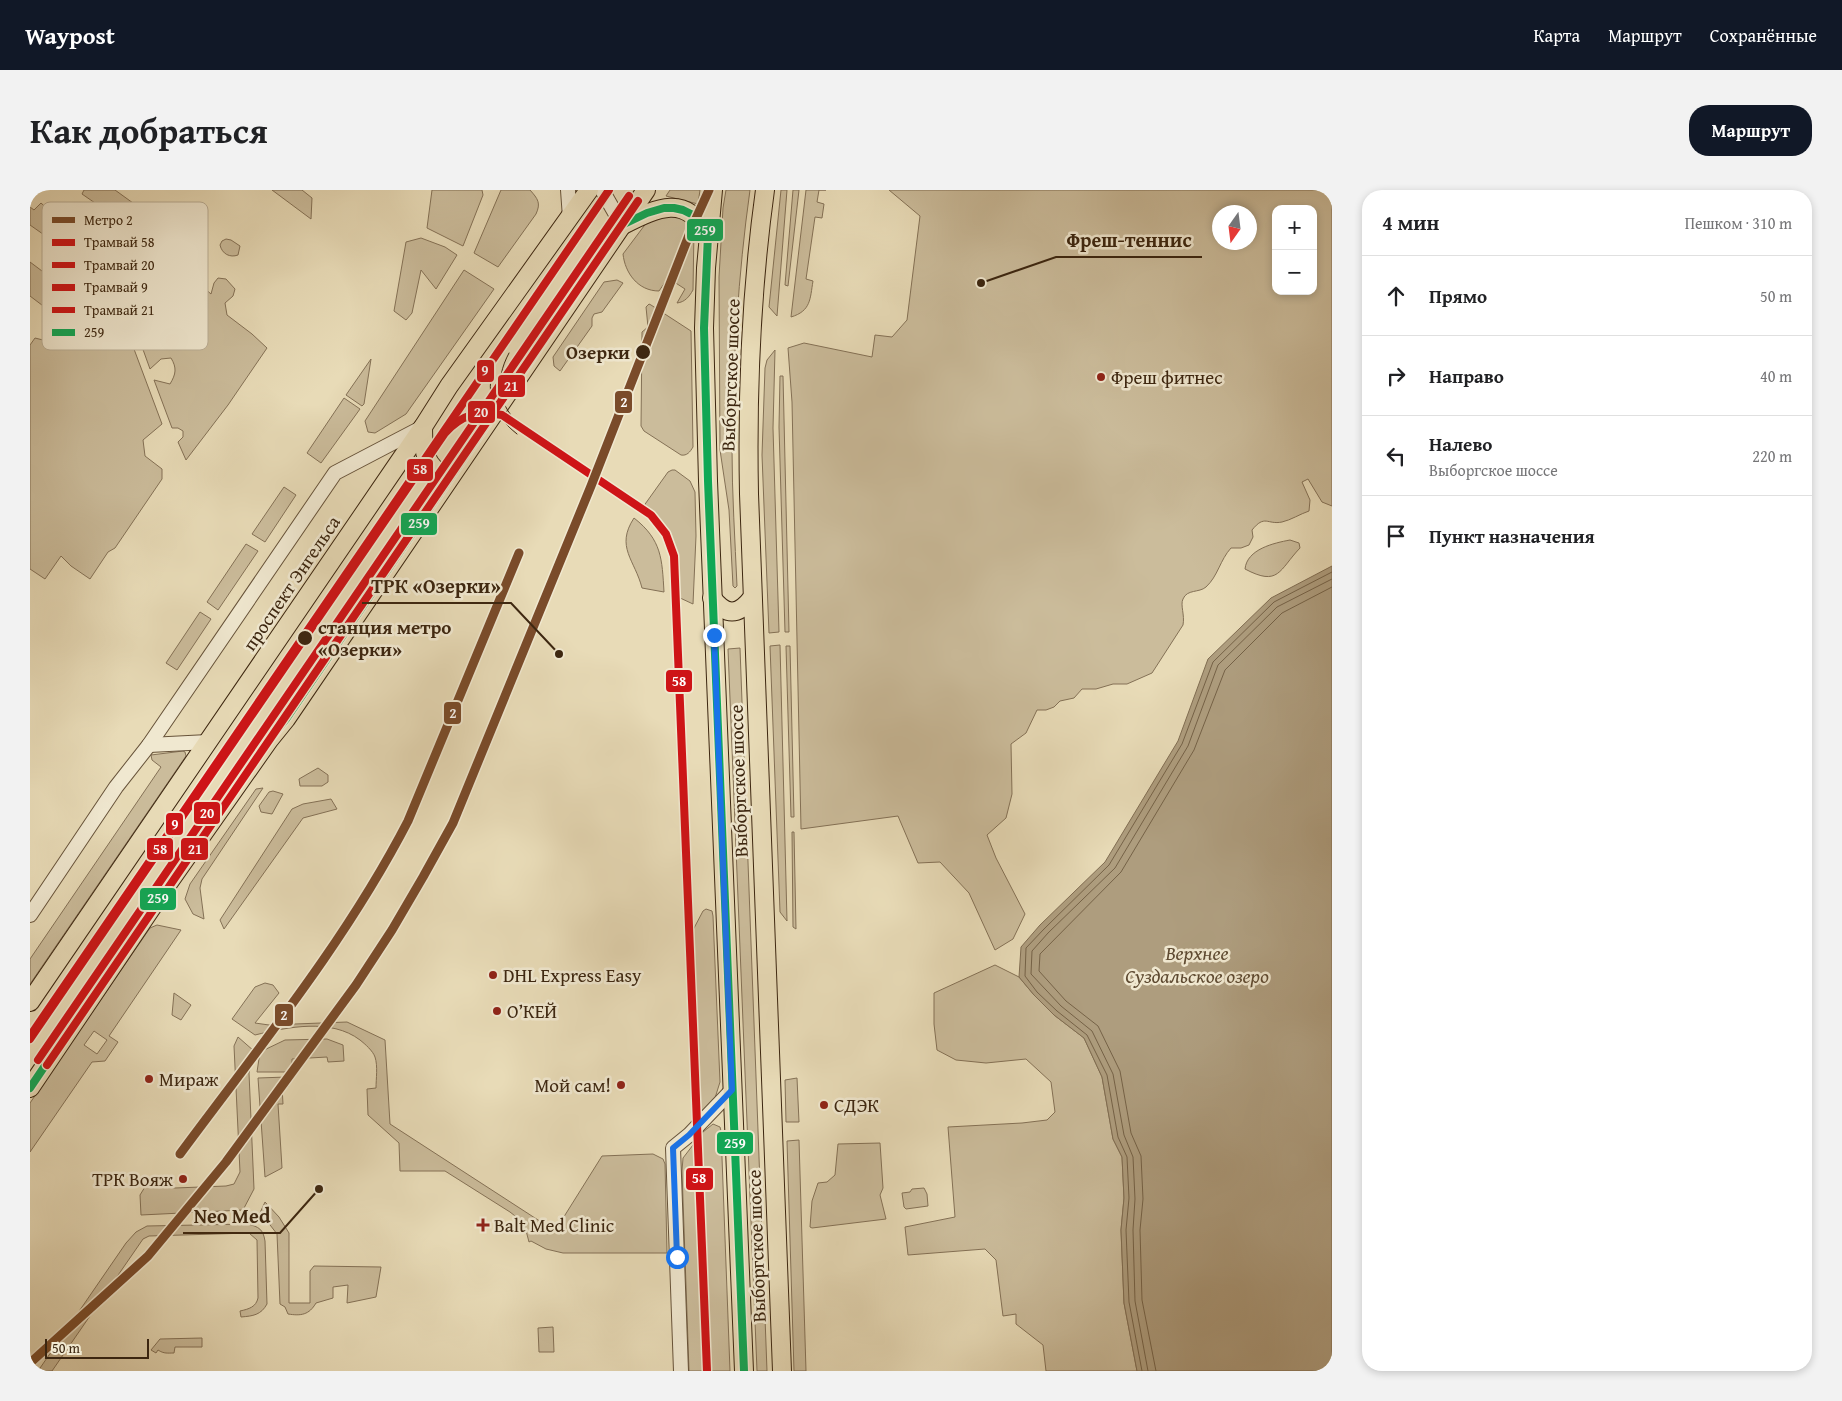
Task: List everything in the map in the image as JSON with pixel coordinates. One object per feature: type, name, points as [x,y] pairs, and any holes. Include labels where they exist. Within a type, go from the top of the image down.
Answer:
[{"type":"main road","name":"проспект Энгельса","points":[[30,1002],[450,386],[589,190]]},
{"type":"main road","points":[[30,1088],[167,885],[269,740],[286,719],[646,190]]},
{"type":"main road","name":"Выборгское шоссе","points":[[712,190],[704,328],[712,598],[744,1371]]},
{"type":"main road","name":"Выборгское шоссе","points":[[765,190],[755,281],[748,409],[748,494],[782,1371]]},
{"type":"main road","points":[[622,225],[647,213],[664,208],[674,208],[683,210],[696,217],[708,235]]},
{"type":"main road","points":[[423,427],[423,450],[426,459],[447,480]]},
{"type":"main road","points":[[712,598],[723,610],[733,612],[740,610],[752,598]]},
{"type":"street","points":[[568,190],[570,218]]},
{"type":"street","points":[[602,190],[622,225]]},
{"type":"street","points":[[30,915],[116,787],[149,745],[335,473],[423,427]]},
{"type":"street","points":[[149,745],[208,742]]},
{"type":"street","points":[[681,1371],[673,1148],[689,1135],[732,1090]]},
{"type":"shaded area","points":[[84,190],[115,190],[132,202],[94,202],[82,194]]},
{"type":"shaded area","points":[[272,190],[302,190],[312,198],[311,219]]},
{"type":"shaded area","points":[[432,190],[482,190],[483,195],[463,246],[427,228]]},
{"type":"shaded area","points":[[501,190],[530,190],[537,199],[538,207],[536,214],[498,267],[474,253]]},
{"type":"shaded area","points":[[670,190],[700,190],[698,204],[666,196]]},
{"type":"shaded area","points":[[726,190],[750,190],[739,287],[734,384],[732,466],[737,586],[735,588],[733,586],[729,510],[720,450],[719,277],[723,208]]},
{"type":"shaded area","points":[[781,190],[787,190],[777,316],[769,307]]},
{"type":"shaded area","points":[[793,190],[799,190],[788,286],[785,285]]},
{"type":"shaded area","points":[[806,190],[819,190],[817,202],[824,204],[822,218],[815,217],[806,279],[813,281],[810,299],[806,308],[791,317]]},
{"type":"shaded area","points":[[889,190],[1332,190],[1332,506],[1322,502],[1308,479],[1302,482],[1310,500],[1309,511],[1282,522],[1260,522],[1252,530],[1253,537],[1249,545],[1241,548],[1231,548],[1210,583],[1200,590],[1190,592],[1183,599],[1183,625],[1152,673],[1127,684],[1113,684],[1096,689],[1082,689],[1074,698],[1060,701],[1054,707],[1046,710],[1037,710],[1026,733],[1011,744],[1012,794],[1006,818],[987,835],[996,858],[1025,914],[1013,939],[995,950],[969,893],[940,862],[918,863],[898,816],[801,829],[792,402],[788,348],[804,343],[872,357],[875,335],[892,337],[907,320],[920,216]]},
{"type":"shaded area","points":[[42,204],[42,233],[30,225],[30,207],[34,210]]},
{"type":"shaded area","points":[[667,212],[690,221],[694,230],[693,290],[686,299],[677,303],[685,289],[668,278],[659,291],[645,288],[634,280],[630,274],[623,254],[647,222]]},
{"type":"shaded area","points":[[421,238],[445,247],[457,255],[436,289],[421,270],[412,313],[406,320],[394,311],[406,242]]},
{"type":"shaded area","points":[[226,239],[240,246],[238,255],[229,256],[224,253],[220,245]]},
{"type":"shaded area","points":[[30,262],[42,271],[42,305],[30,296]]},
{"type":"shaded area","points":[[464,270],[494,289],[406,414],[375,433],[368,432],[365,421]]},
{"type":"shaded area","points":[[218,278],[226,279],[235,289],[233,296],[225,303],[227,315],[267,348],[228,405],[186,460],[178,442],[183,437],[183,431],[178,428],[172,428],[154,380],[170,384],[175,371],[173,362],[171,358],[161,359],[150,369],[143,350],[208,350],[208,291],[211,294],[214,283]]},
{"type":"shaded area","points":[[617,280],[623,283],[602,312],[594,314],[592,326],[560,371],[554,366],[553,357],[604,282]]},
{"type":"shaded area","points":[[649,304],[691,331],[693,447],[685,455],[681,455],[644,431],[641,426],[642,332],[648,327],[646,307]]},
{"type":"shaded area","points":[[35,338],[42,340],[42,350],[134,350],[162,424],[143,440],[145,456],[162,469],[162,479],[115,548],[108,552],[90,579],[71,566],[61,556],[45,579],[30,569],[30,345]]},
{"type":"shaded area","points":[[775,350],[773,428],[779,632],[769,633],[762,455],[765,368],[767,360]]},
{"type":"shaded area","points":[[371,359],[364,404],[362,406],[346,395]]},
{"type":"shaded area","points":[[780,376],[783,376],[789,632],[785,632],[779,427]]},
{"type":"shaded area","points":[[344,398],[360,409],[321,463],[307,453]]},
{"type":"shaded area","points":[[675,470],[690,481],[695,492],[696,536],[693,604],[678,597],[673,547],[663,527],[643,507],[668,472]]},
{"type":"shaded area","points":[[284,487],[296,495],[265,542],[252,534]]},
{"type":"shaded area","points":[[634,518],[650,534],[659,551],[664,592],[642,588],[626,546],[626,537]]},
{"type":"shaded area","points":[[1290,540],[1299,543],[1300,548],[1277,574],[1265,576],[1245,569],[1251,556],[1262,548]]},
{"type":"shaded area","points":[[246,544],[258,551],[218,610],[207,602]]},
{"type":"shaded area","points":[[200,612],[211,619],[177,670],[166,663]]},
{"type":"shaded area","points":[[780,645],[787,921],[780,912],[770,646]]},
{"type":"shaded area","points":[[786,646],[790,646],[794,817],[791,817]]},
{"type":"shaded area","points":[[740,648],[767,1371],[757,1371],[728,649]]},
{"type":"shaded area","points":[[183,751],[186,756],[30,984],[30,959],[161,767],[152,760],[151,755]]},
{"type":"shaded area","points":[[318,768],[328,775],[328,782],[322,786],[300,786],[299,779]]},
{"type":"shaded area","points":[[263,788],[202,879],[200,888],[204,919],[193,914],[185,899],[190,884],[256,789]]},
{"type":"shaded area","points":[[273,791],[283,794],[272,814],[261,812],[259,806],[269,792]]},
{"type":"shaded area","points":[[331,799],[337,809],[303,818],[224,929],[220,920],[292,809],[303,804]]},
{"type":"shaded area","points":[[792,832],[794,832],[796,929],[793,927]]},
{"type":"shaded area","points":[[706,909],[712,911],[713,916],[720,1082],[715,1098],[700,1113],[693,930]]},
{"type":"shaded area","points":[[157,925],[181,930],[109,1036],[118,1042],[105,1061],[92,1062],[30,1152],[30,1103],[150,928]],"holes":[[[94,1031],[107,1040],[97,1054],[84,1045]]]},
{"type":"shaded area","points":[[995,965],[1019,977],[1054,1015],[1084,1038],[1102,1077],[1113,1139],[1122,1157],[1124,1198],[1121,1230],[1124,1303],[1137,1371],[1046,1371],[1043,1345],[1016,1324],[1016,1314],[1003,1316],[996,1260],[985,1249],[908,1255],[905,1227],[955,1217],[948,1127],[1047,1120],[1055,1112],[1051,1082],[1026,1059],[986,1063],[956,1060],[937,1050],[934,1024],[934,993]]},
{"type":"shaded area","points":[[265,983],[273,985],[279,993],[255,1023],[269,1025],[347,1022],[385,1040],[390,1124],[555,1231],[602,1156],[653,1154],[663,1159],[665,1164],[667,1253],[563,1253],[546,1249],[531,1241],[529,1242],[524,1223],[510,1212],[445,1171],[400,1171],[399,1143],[368,1115],[367,1089],[376,1088],[376,1061],[371,1050],[360,1040],[349,1033],[336,1029],[309,1026],[281,1029],[255,1035],[232,1019],[255,987]]},
{"type":"shaded area","points":[[174,993],[191,1005],[181,1020],[172,1015]]},
{"type":"shaded area","points":[[238,1037],[254,1051],[249,1073],[254,1189],[243,1210],[141,1215],[140,1195],[148,1182],[175,1188],[234,1184],[240,1172],[234,1046]]},
{"type":"shaded area","points":[[327,1039],[343,1045],[344,1061],[328,1062],[327,1057],[292,1059],[292,1072],[257,1072],[260,1052],[285,1040]]},
{"type":"shaded area","points":[[287,1077],[288,1087],[282,1087],[283,1104],[278,1104],[282,1168],[265,1177],[258,1078]]},
{"type":"shaded area","points":[[797,1078],[799,1122],[786,1122],[785,1080]]},
{"type":"shaded area","points":[[713,1124],[720,1127],[721,1131],[730,1371],[689,1371],[683,1158],[703,1132]]},
{"type":"shaded area","points":[[799,1140],[806,1371],[794,1371],[787,1141]]},
{"type":"shaded area","points":[[880,1143],[883,1188],[880,1195],[886,1219],[810,1227],[812,1201],[818,1183],[827,1182],[835,1175],[838,1144]]},
{"type":"shaded area","points":[[924,1188],[927,1194],[928,1206],[906,1209],[902,1193],[910,1192],[912,1189]]},
{"type":"shaded area","points":[[265,1202],[279,1217],[289,1233],[289,1303],[310,1303],[310,1271],[314,1266],[381,1267],[376,1297],[347,1303],[348,1285],[333,1287],[333,1298],[316,1303],[304,1314],[288,1314],[285,1307],[280,1304],[277,1234],[267,1221],[258,1217]]},
{"type":"shaded area","points":[[248,1224],[260,1229],[265,1241],[267,1304],[259,1313],[241,1317],[240,1311],[252,1307],[256,1304],[258,1298],[257,1240],[249,1233],[149,1236],[143,1239],[52,1371],[38,1371],[126,1243],[136,1232],[147,1226]]},
{"type":"shaded area","points":[[553,1327],[554,1352],[539,1352],[538,1328]]},
{"type":"shaded area","points":[[202,1338],[202,1347],[175,1347],[174,1353],[164,1353],[158,1350],[156,1353],[151,1350],[160,1339]]},
{"type":"water","name":"Верхнее Суздальское озеро","points":[[1332,566],[1332,1371],[1137,1371],[1124,1303],[1121,1230],[1124,1198],[1122,1157],[1113,1139],[1102,1077],[1084,1038],[1054,1015],[1019,977],[1021,947],[1040,925],[1105,862],[1178,741],[1208,659],[1271,598]]},
{"type":"tram line","name":"9","points":[[30,1036],[609,190]]},
{"type":"tram line","name":"20","points":[[38,1060],[629,196]]},
{"type":"tram line","name":"21","points":[[47,1065],[638,201]]},
{"type":"tram line","points":[[500,352],[491,376],[491,397],[494,407],[500,416],[517,434]]},
{"type":"tram line","points":[[509,353],[501,373],[501,393],[508,411],[522,427]]},
{"type":"tram line","name":"58","points":[[30,1039],[445,433],[457,422],[470,415],[485,413],[502,415],[651,515],[666,534],[674,556],[707,1371]]},
{"type":"metro line","name":"2","points":[[30,1363],[148,1256],[226,1162],[356,985],[392,930],[423,877],[453,823],[591,486],[693,225],[709,190]]},
{"type":"metro line","name":"2","points":[[180,1154],[330,951],[384,865],[408,821],[519,553]]},
{"type":"transit line","name":"259","points":[[30,1088],[167,885],[269,740],[286,719],[622,225],[647,213],[664,208],[683,210],[697,217],[708,235],[704,328],[708,481],[744,1371]]},
{"type":"place","name":"Фреш-теннис","points":[[981,283]]},
{"type":"place","name":"Озерки","points":[[643,352]]},
{"type":"place","name":"Фреш фитнес","points":[[1101,377]]},
{"type":"place","name":"станция метро «Озерки»","points":[[305,638]]},
{"type":"place","name":"ТРК «Озерки»","points":[[559,654]]},
{"type":"place","name":"DHL Express Easy","points":[[493,975]]},
{"type":"place","name":"О’КЕЙ","points":[[497,1011]]},
{"type":"place","name":"Мираж","points":[[149,1079]]},
{"type":"place","name":"Мой сам!","points":[[621,1085]]},
{"type":"place","name":"СДЭК","points":[[824,1105]]},
{"type":"place","name":"ТРК Вояж","points":[[183,1179]]},
{"type":"place","name":"Neo Med","points":[[319,1189]]},
{"type":"place","name":"Balt Med Clinic","points":[[483,1225]]},
{"type":"route","points":[[677,1257],[673,1148],[689,1135],[732,1090],[714,635]]}]
